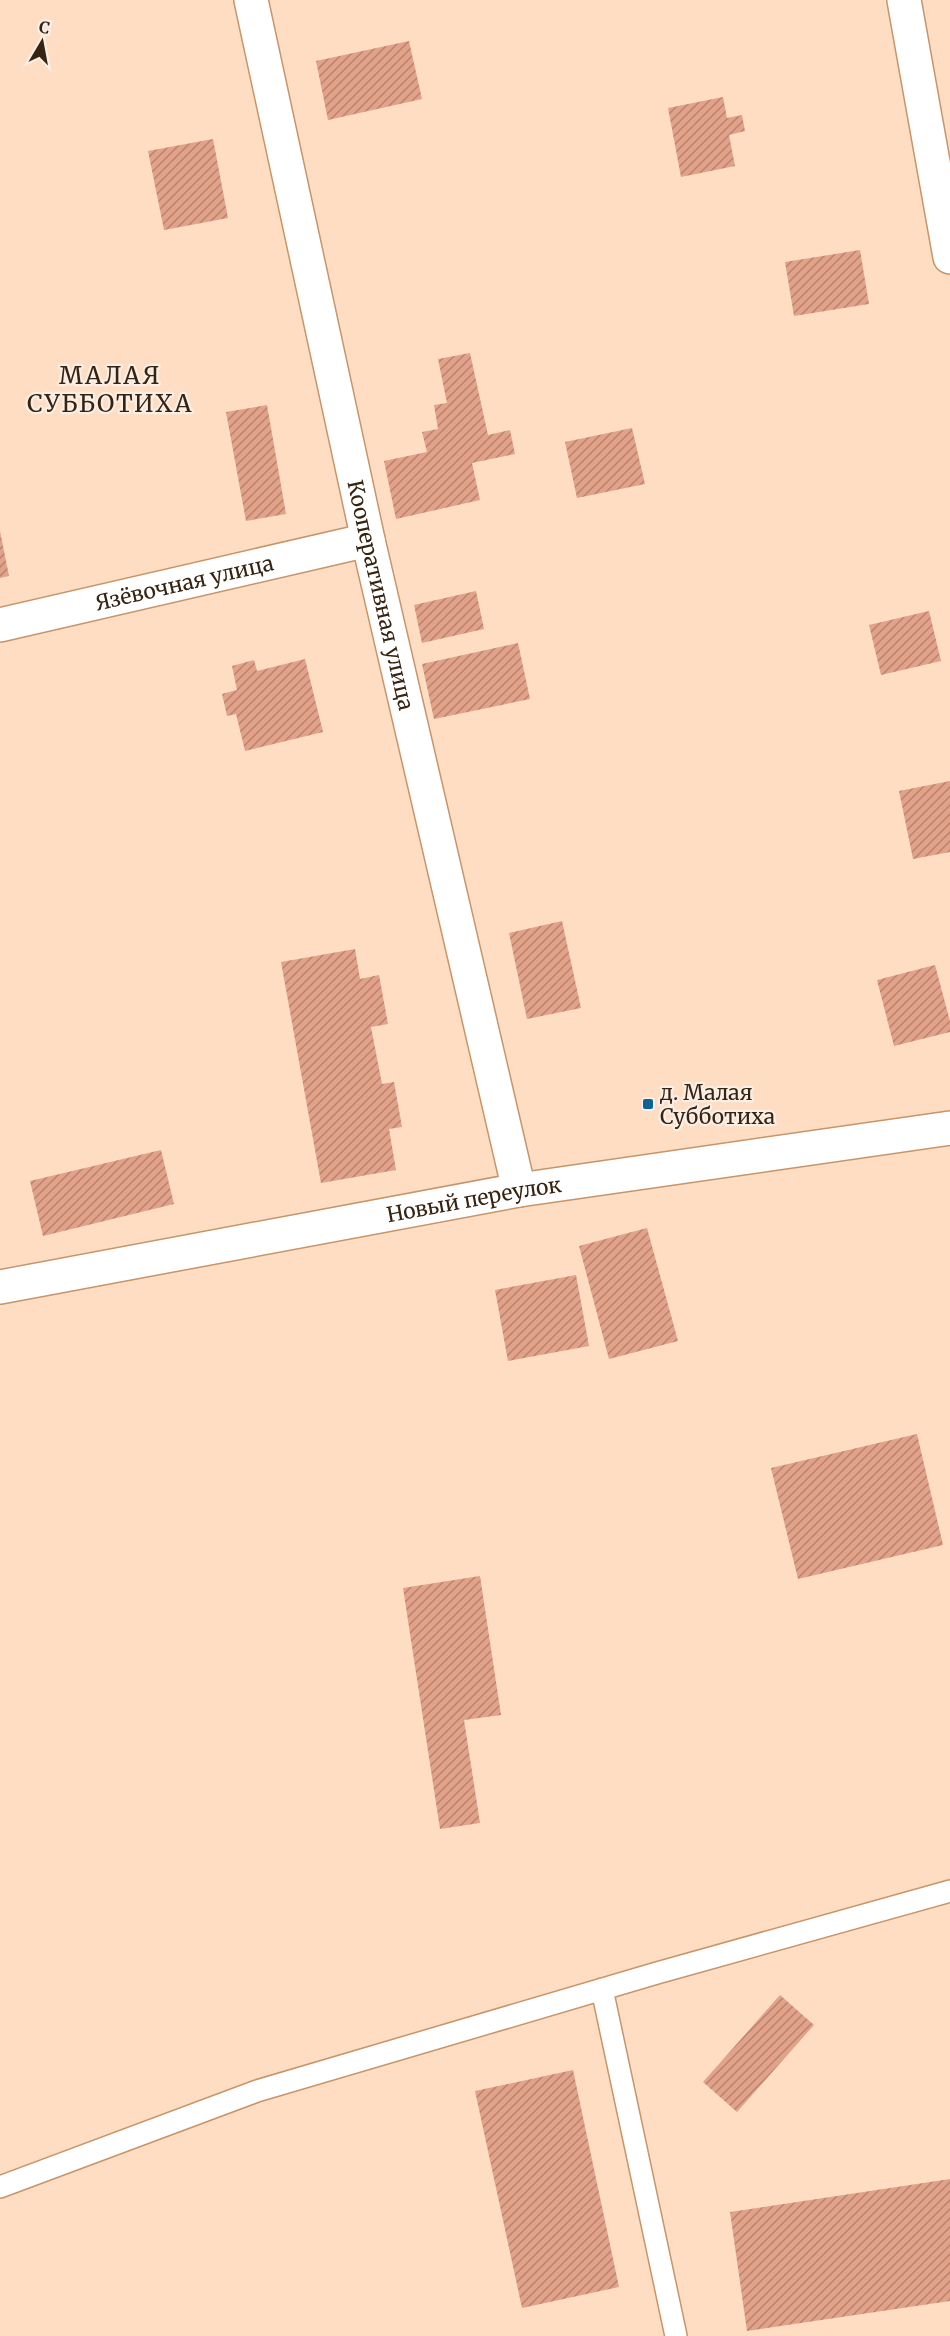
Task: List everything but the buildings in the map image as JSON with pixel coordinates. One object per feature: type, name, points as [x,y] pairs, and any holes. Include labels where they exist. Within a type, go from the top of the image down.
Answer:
[{"type":"street","name":"Кооперативная улица","points":[[251,0],[368,540],[519,1190]]},
{"type":"street","points":[[904,0],[950,257]]},
{"type":"street","name":"Язёвочная улица","points":[[0,625],[368,540]]},
{"type":"street","name":"Новый переулок","points":[[0,1287],[519,1190],[950,1128]]},
{"type":"lane","points":[[0,2187],[257,2091],[603,1989],[950,1892]]},
{"type":"lane","points":[[603,1989],[676,2336]]},
{"type":"place","name":"д. Малая Субботиха","points":[[648,1104]]},
{"type":"district","name":"МАЛАЯ СУББОТИХА","points":[[110,389]]}]
